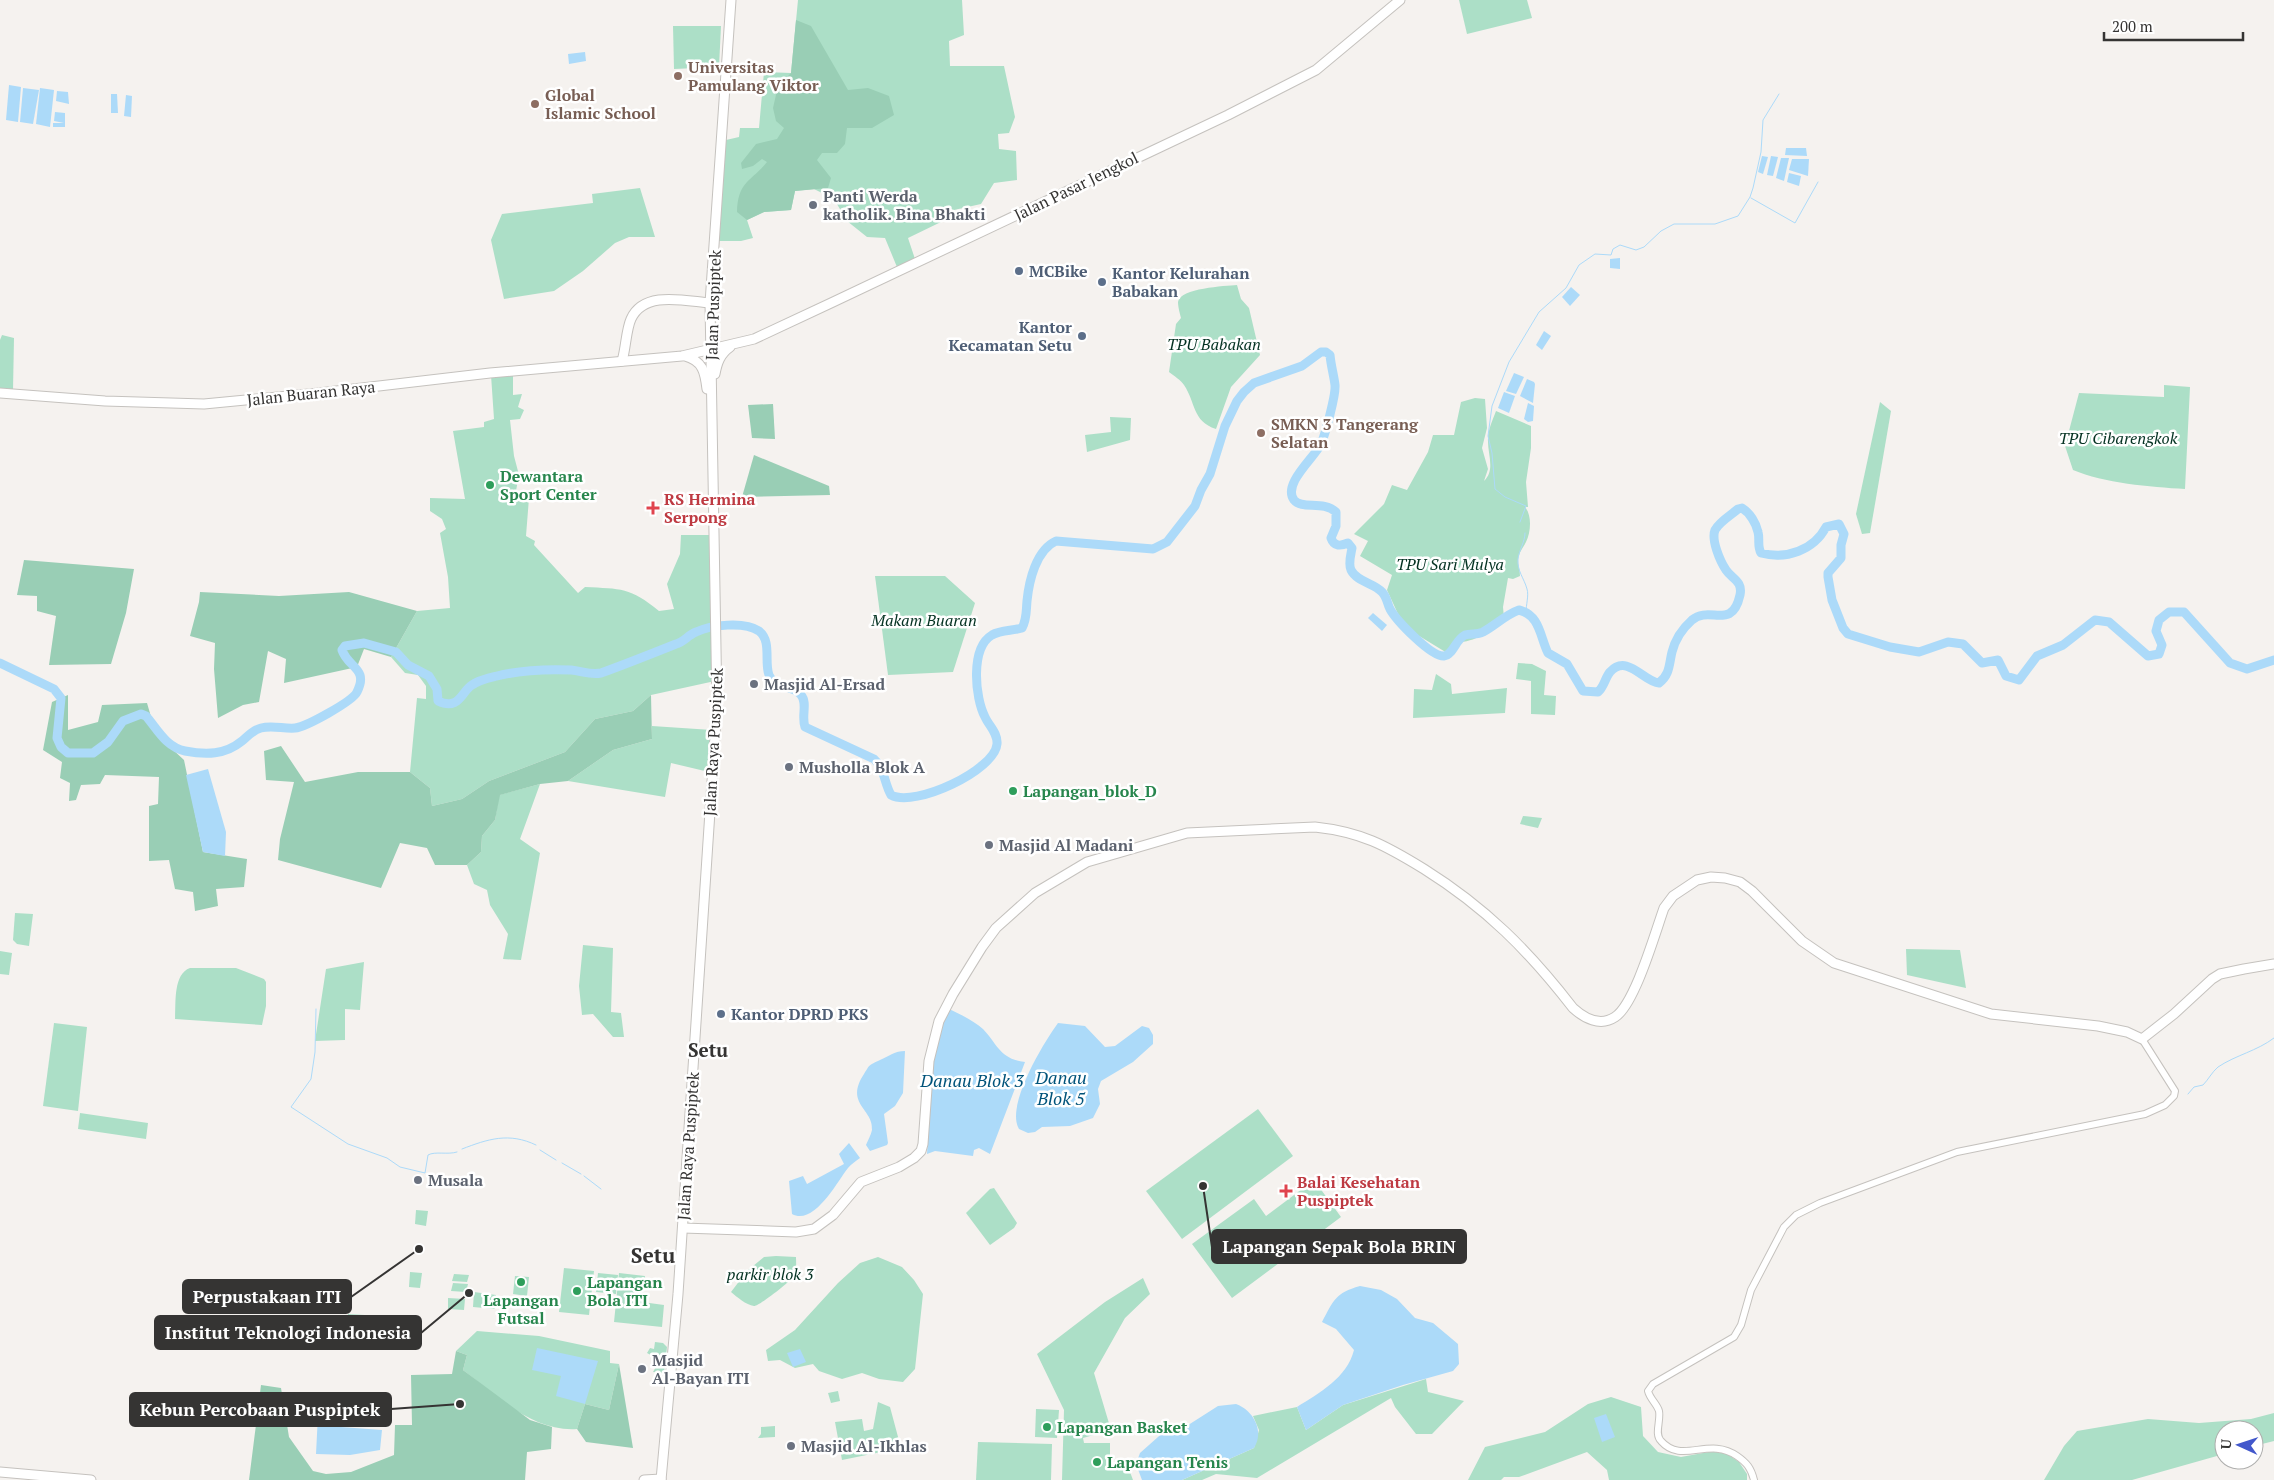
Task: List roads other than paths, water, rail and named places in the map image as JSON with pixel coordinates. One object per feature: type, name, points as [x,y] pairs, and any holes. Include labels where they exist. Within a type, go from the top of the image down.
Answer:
[{"type":"main road","name":"Jalan Puspiptek","points":[[715,610],[710,303],[731,0]]},
{"type":"main road","name":"Jalan Pasar Jengkol","points":[[710,350],[767,334],[1228,115],[1316,70],[1400,0]]},
{"type":"main road","points":[[626,358],[631,319],[646,302],[656,300],[710,303]]},
{"type":"main road","points":[[713,399],[716,364],[724,351],[734,344]]},
{"type":"main road","name":"Jalan Buaran Raya","points":[[0,393],[105,401],[204,404],[319,393],[626,358],[682,356],[710,350]]},
{"type":"main road","points":[[682,356],[695,359],[703,368],[712,439]]},
{"type":"main road","name":"Jalan Raya Puspiptek","points":[[661,1480],[683,1228],[717,706],[715,610]]},
{"type":"main road","points":[[683,1228],[807,1232],[826,1222],[865,1178],[899,1167],[918,1155],[923,1144],[928,1061],[939,1021],[953,994],[996,928],[1035,893],[1087,862],[1187,833],[1315,827],[1336,829],[1374,840],[1448,884],[1479,906],[1526,950],[1573,1008],[1582,1016],[1598,1021],[1614,1018],[1627,1003],[1664,908],[1673,896],[1696,880],[1711,877],[1740,882],[1752,891],[1802,941],[1834,963],[1991,1014],[2098,1026],[2127,1032],[2142,1039],[2220,974],[2274,964]]},
{"type":"main road","points":[[0,1472],[91,1480]]},
{"type":"main road","points":[[644,1480],[661,1480]]},
{"type":"street","points":[[1754,1480],[1749,1466],[1726,1449],[1713,1447],[1686,1452],[1675,1450],[1662,1443],[1658,1435],[1659,1412],[1648,1391],[1653,1384],[1734,1337],[1741,1325],[1751,1290],[1784,1227],[1796,1216],[1820,1203],[1957,1152],[2145,1114],[2161,1107],[2174,1096],[2174,1091],[2142,1039]]},
{"type":"water","points":[[585,52],[586,61],[569,64],[568,54]]},
{"type":"water","points":[[9,85],[21,87],[18,122],[6,120]]},
{"type":"water","points":[[23,88],[39,90],[33,124],[20,122]]},
{"type":"water","points":[[40,88],[54,90],[50,127],[36,124]]},
{"type":"water","points":[[57,91],[68,92],[69,104],[56,101]]},
{"type":"water","points":[[111,94],[117,94],[118,113],[111,113]]},
{"type":"water","points":[[126,95],[132,96],[131,117],[124,116]]},
{"type":"water","points":[[55,112],[65,113],[65,127],[53,127],[53,123],[64,123],[54,121]]},
{"type":"water","points":[[1786,148],[1806,148],[1807,156],[1785,155]]},
{"type":"water","points":[[1762,156],[1768,157],[1763,174],[1758,172]]},
{"type":"water","points":[[1771,156],[1778,157],[1773,176],[1767,175]]},
{"type":"water","points":[[1781,158],[1789,158],[1784,181],[1776,178]]},
{"type":"water","points":[[1792,159],[1809,159],[1808,176],[1789,170]]},
{"type":"water","points":[[1789,173],[1801,176],[1799,186],[1787,182]]},
{"type":"water","points":[[1620,258],[1620,269],[1610,268],[1610,259]]},
{"type":"water","points":[[1571,287],[1580,295],[1570,306],[1562,297]]},
{"type":"water","points":[[1544,331],[1551,336],[1542,350],[1536,345]]},
{"type":"water","points":[[1514,373],[1524,377],[1516,394],[1506,391]]},
{"type":"water","points":[[1527,379],[1535,384],[1533,403],[1520,396]]},
{"type":"water","points":[[1504,392],[1515,396],[1509,413],[1498,408]]},
{"type":"water","points":[[1528,403],[1534,406],[1533,421],[1528,422],[1524,419]]},
{"type":"water","points":[[1373,613],[1387,625],[1382,631],[1368,618]]},
{"type":"water","points":[[208,769],[226,832],[225,856],[203,852],[186,775]]},
{"type":"water","name":"Danau Blok 3","points":[[949,1009],[983,1029],[1000,1050],[1010,1058],[1025,1062],[990,1154],[979,1148],[974,1150],[973,1156],[935,1151],[927,1154],[933,1063],[942,1027]]},
{"type":"water","name":"Danau Blok 5","points":[[1058,1023],[1085,1026],[1105,1047],[1115,1046],[1142,1026],[1149,1028],[1153,1035],[1153,1044],[1133,1062],[1101,1081],[1098,1089],[1100,1104],[1093,1118],[1070,1126],[1042,1127],[1035,1132],[1028,1133],[1019,1129],[1016,1119],[1021,1090],[1044,1044]]},
{"type":"water","points":[[905,1051],[903,1093],[895,1106],[884,1114],[888,1143],[870,1151],[866,1145],[872,1130],[871,1123],[858,1099],[859,1084],[870,1065],[895,1053]]},
{"type":"water","points":[[849,1143],[860,1158],[849,1167],[824,1201],[816,1208],[808,1214],[800,1216],[792,1214],[789,1181],[803,1176],[807,1184],[844,1164],[839,1154]]},
{"type":"water","points":[[1360,1286],[1381,1290],[1397,1299],[1415,1318],[1433,1323],[1458,1344],[1459,1364],[1453,1371],[1343,1405],[1306,1430],[1297,1407],[1339,1377],[1354,1350],[1336,1329],[1322,1322],[1336,1298],[1345,1291]]},
{"type":"water","points":[[537,1348],[598,1361],[585,1404],[556,1396],[561,1376],[532,1370]]},
{"type":"water","points":[[800,1349],[806,1362],[793,1367],[787,1353]]},
{"type":"water","points":[[319,1395],[342,1395],[341,1427],[382,1430],[380,1450],[350,1455],[316,1454]]},
{"type":"water","points":[[1236,1404],[1248,1411],[1256,1422],[1258,1435],[1254,1448],[1182,1480],[1142,1480],[1136,1464],[1140,1453],[1167,1429],[1182,1429],[1218,1406]]},
{"type":"water","points":[[1606,1414],[1615,1437],[1602,1442],[1594,1418]]},
{"type":"waterway","points":[[1520,522],[1526,506],[1505,497],[1495,489],[1492,453],[1488,436],[1492,406],[1509,362],[1539,312],[1566,288],[1579,265],[1595,254],[1611,255],[1613,249],[1620,245],[1636,250],[1644,247],[1661,231],[1674,224],[1715,224],[1738,216],[1750,197],[1753,188],[1761,152],[1763,120],[1779,94]]},
{"type":"waterway","points":[[1751,198],[1795,223],[1818,182]]},
{"type":"waterway","points":[[0,663],[54,689],[61,698],[57,738],[61,747],[68,753],[93,753],[108,742],[123,721],[141,714],[146,716],[167,742],[178,749],[200,753],[215,753],[236,746],[261,728],[301,727],[329,713],[354,696],[361,678],[345,656],[342,650],[345,646],[364,643],[396,652],[408,665],[429,676],[437,689],[438,701],[451,704],[459,699],[472,685],[487,678],[515,672],[543,670],[601,673],[679,643],[693,633],[702,630],[728,625],[745,626],[753,628],[763,635],[767,646],[768,670],[771,679],[793,689],[803,698],[805,727],[874,759],[880,767],[891,795],[902,798],[917,796],[935,791],[969,775],[983,765],[993,754],[997,740],[982,709],[979,698],[976,674],[977,662],[985,641],[992,635],[1022,628],[1024,625],[1032,576],[1043,551],[1056,541],[1153,549],[1167,542],[1195,506],[1210,474],[1225,426],[1237,401],[1244,392],[1254,383],[1302,366],[1321,352],[1326,352],[1330,355],[1335,385],[1332,406],[1321,444],[1296,479],[1292,486],[1291,494],[1298,503],[1325,506],[1336,512],[1336,526],[1331,538],[1336,544],[1348,543],[1352,548],[1351,570],[1361,580],[1379,589],[1399,621],[1414,637],[1438,655],[1447,655],[1465,635],[1483,632],[1519,610],[1526,613],[1535,622],[1548,653],[1567,664],[1583,691],[1598,692],[1610,672],[1616,667],[1623,666],[1629,667],[1659,683],[1667,673],[1677,639],[1689,623],[1699,616],[1726,615],[1732,612],[1736,606],[1740,595],[1740,586],[1728,573],[1721,561],[1715,545],[1714,534],[1722,521],[1742,508],[1750,515],[1756,525],[1761,553],[1770,555],[1789,554],[1807,547],[1821,535],[1826,527],[1839,524],[1844,534],[1841,545],[1841,558],[1828,573],[1828,577],[1832,600],[1843,628],[1848,634],[1890,647],[1919,652],[1948,642],[1963,644],[1982,663],[1998,660],[2006,676],[2019,680],[2037,656],[2063,645],[2095,620],[2109,622],[2148,656],[2159,654],[2162,645],[2156,631],[2159,620],[2169,612],[2184,612],[2230,663],[2247,669],[2274,660]]},
{"type":"waterway","points":[[1525,533],[1518,563],[1528,591],[1526,612]]},
{"type":"waterway","points":[[316,1009],[315,1052],[311,1079],[291,1107],[348,1144],[387,1158],[400,1167],[425,1173],[428,1155],[457,1152]]},
{"type":"waterway","points":[[2188,1094],[2194,1087],[2203,1085],[2218,1067],[2274,1038]]},
{"type":"waterway","points":[[462,1149],[499,1138],[517,1139],[536,1145]]},
{"type":"waterway","points":[[540,1150],[556,1160]]},
{"type":"waterway","points":[[562,1163],[581,1174]]},
{"type":"waterway","points":[[584,1176],[601,1189]]},
{"type":"place","name":"Universitas Pamulang Viktor","points":[[678,76]]},
{"type":"place","name":"Global Islamic School","points":[[535,104]]},
{"type":"place","name":"Panti Werda katholik. Bina Bhakti","points":[[813,205]]},
{"type":"place","name":"MCBike","points":[[1019,271]]},
{"type":"place","name":"Kantor Kelurahan Babakan","points":[[1102,282]]},
{"type":"place","name":"Kantor Kecamatan Setu","points":[[1082,336]]},
{"type":"place","name":"SMKN 3 Tangerang Selatan","points":[[1261,433]]},
{"type":"place","name":"Dewantara Sport Center","points":[[490,485]]},
{"type":"place","name":"RS Hermina Serpong","points":[[653,508]]},
{"type":"place","name":"Masjid Al-Ersad","points":[[754,684]]},
{"type":"place","name":"Musholla Blok A","points":[[789,767]]},
{"type":"place","name":"Lapangan_blok_D","points":[[1013,791]]},
{"type":"place","name":"Masjid Al Madani","points":[[989,845]]},
{"type":"place","name":"Kantor DPRD PKS","points":[[721,1014]]},
{"type":"place","name":"Musala","points":[[418,1180]]},
{"type":"place","name":"Lapangan Sepak Bola BRIN","points":[[1203,1186]]},
{"type":"place","name":"Balai Kesehatan Puspiptek","points":[[1286,1191]]},
{"type":"place","name":"Perpustakaan ITI","points":[[419,1249]]},
{"type":"place","name":"Lapangan Futsal","points":[[521,1282]]},
{"type":"place","name":"Lapangan Bola ITI","points":[[577,1291]]},
{"type":"place","name":"Institut Teknologi Indonesia","points":[[469,1293]]},
{"type":"place","name":"Masjid Al-Bayan ITI","points":[[642,1369]]},
{"type":"place","name":"Kebun Percobaan Puspiptek","points":[[460,1404]]},
{"type":"place","name":"Lapangan Basket","points":[[1047,1427]]},
{"type":"place","name":"Masjid Al-Ikhlas","points":[[791,1446]]},
{"type":"place","name":"Lapangan Tenis","points":[[1097,1462]]},
{"type":"district","name":"Setu","points":[[708,1050]]},
{"type":"district","name":"Setu","points":[[653,1256]]},
{"type":"park label","name":"TPU Babakan","points":[[1214,344]]},
{"type":"park label","name":"TPU Cibarengkok","points":[[2118,438]]},
{"type":"park label","name":"TPU Sari Mulya","points":[[1450,564]]},
{"type":"park label","name":"Makam Buaran","points":[[924,620]]},
{"type":"park label","name":"parkir blok 3","points":[[770,1274]]}]
